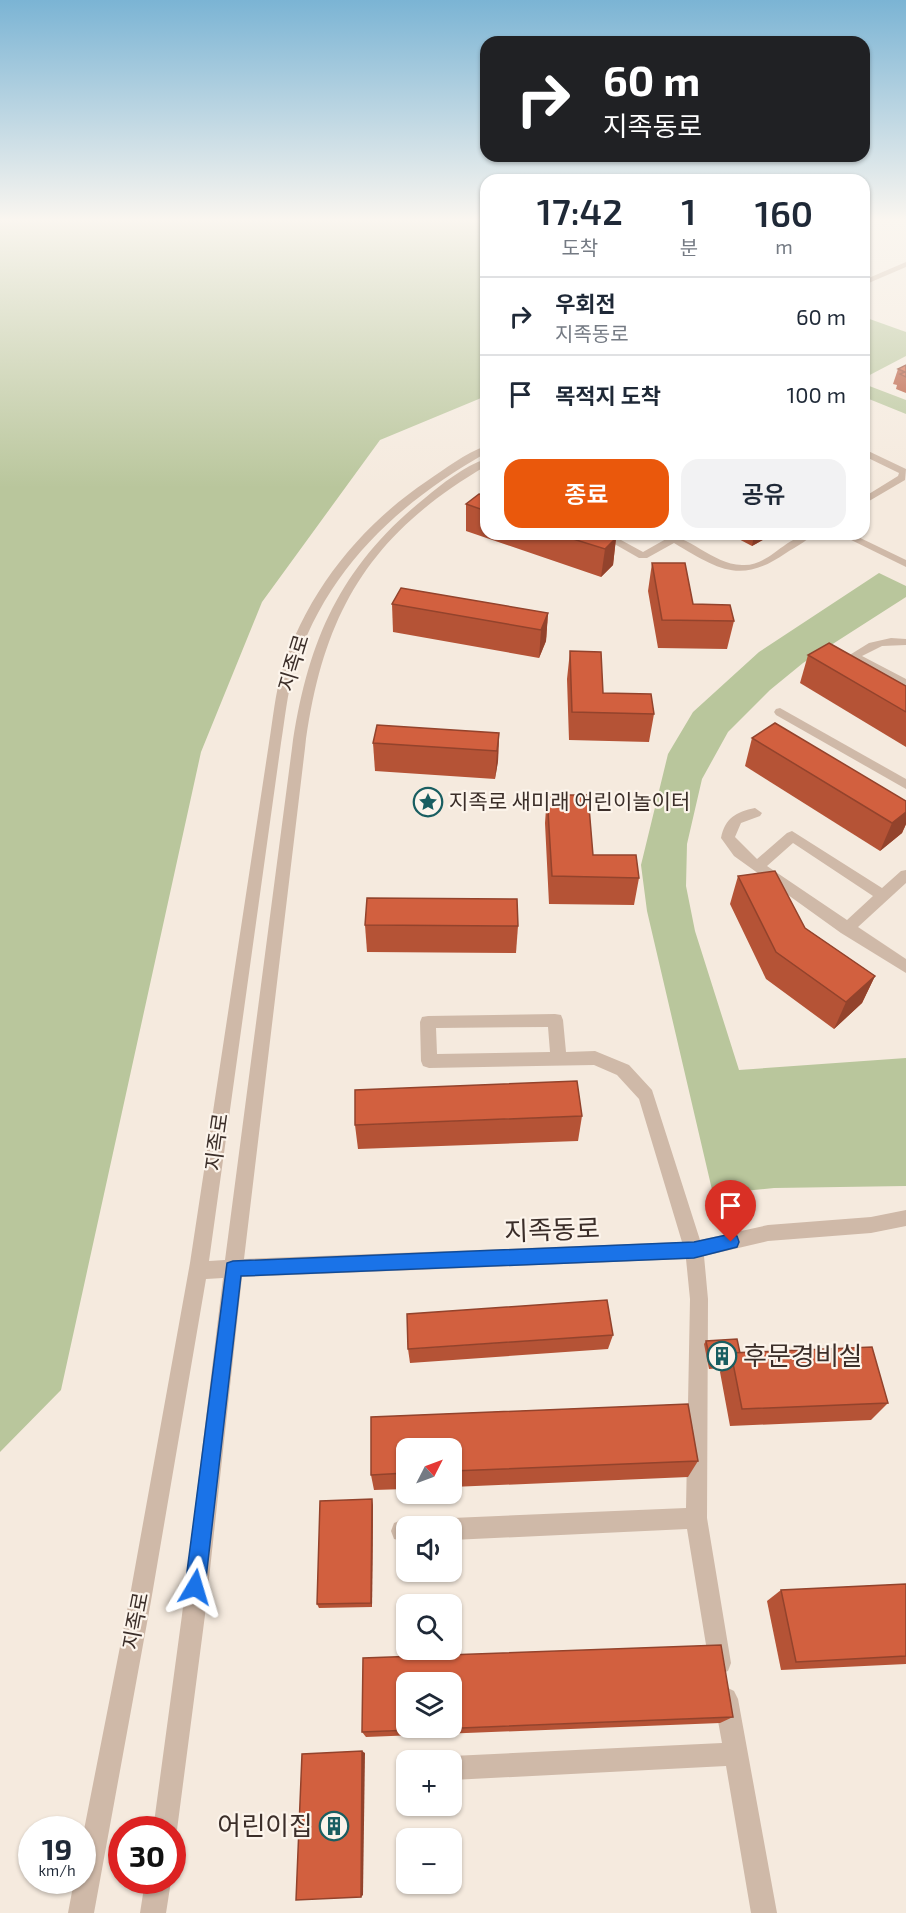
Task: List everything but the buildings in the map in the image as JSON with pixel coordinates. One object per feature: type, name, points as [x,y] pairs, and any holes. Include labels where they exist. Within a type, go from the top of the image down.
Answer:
[{"type":"street","name":"지족로","points":[[81,1913],[138,1612],[198,1270],[275,743],[288,672],[305,627],[321,595],[345,561],[386,516],[432,480],[480,452]]},
{"type":"street","points":[[870,455],[904,472],[902,478],[870,497]]},
{"type":"street","name":"지족로","points":[[167,1816],[293,790],[311,673],[326,630],[341,598],[364,565],[403,521],[447,486],[480,466]]},
{"type":"street","points":[[613,540],[643,556],[664,540]]},
{"type":"street","points":[[677,540],[721,563],[736,568],[751,568],[798,540]]},
{"type":"street","points":[[856,540],[906,564]]},
{"type":"street","points":[[906,642],[893,640],[875,643],[854,656],[906,684]]},
{"type":"street","points":[[780,712],[906,785]]},
{"type":"street","points":[[755,813],[739,816],[729,826],[728,838],[739,852],[846,929],[906,967]]},
{"type":"street","points":[[757,867],[792,836],[882,895]]},
{"type":"street","points":[[846,929],[906,874]]},
{"type":"street","points":[[559,1059],[555,1020],[428,1022],[429,1061],[559,1059],[595,1058],[623,1070],[646,1095],[694,1250],[699,1299],[696,1518],[764,1913]]},
{"type":"street","name":"지족동로","points":[[198,1270],[694,1250],[768,1233],[871,1224],[906,1218]]},
{"type":"street","points":[[462,1529],[696,1518]]},
{"type":"street","points":[[462,1768],[736,1754]]},
{"type":"street","points":[[153,1913],[156,1894]]},
{"type":"green space","points":[[0,309],[480,309],[480,398],[380,440],[262,602],[201,752],[61,1390],[0,1452]]},
{"type":"green space","points":[[870,319],[906,332],[906,356],[870,375]]},
{"type":"green space","points":[[870,386],[906,400],[906,414],[870,399]]},
{"type":"green space","points":[[879,573],[906,586],[906,597],[803,663],[770,690],[728,732],[702,779],[687,844],[686,886],[695,931],[739,1070],[906,1058],[906,1186],[774,1188],[713,1194],[647,911],[641,865],[668,754],[693,712],[759,652]]},
{"type":"place","name":"지족로 새미래 어린이놀이터","points":[[428,802]]},
{"type":"place","name":"후문경비실","points":[[722,1356]]},
{"type":"place","name":"어린이집","points":[[334,1826]]},
{"type":"route","points":[[195,1587],[233,1269],[694,1250],[731,1242]]}]
